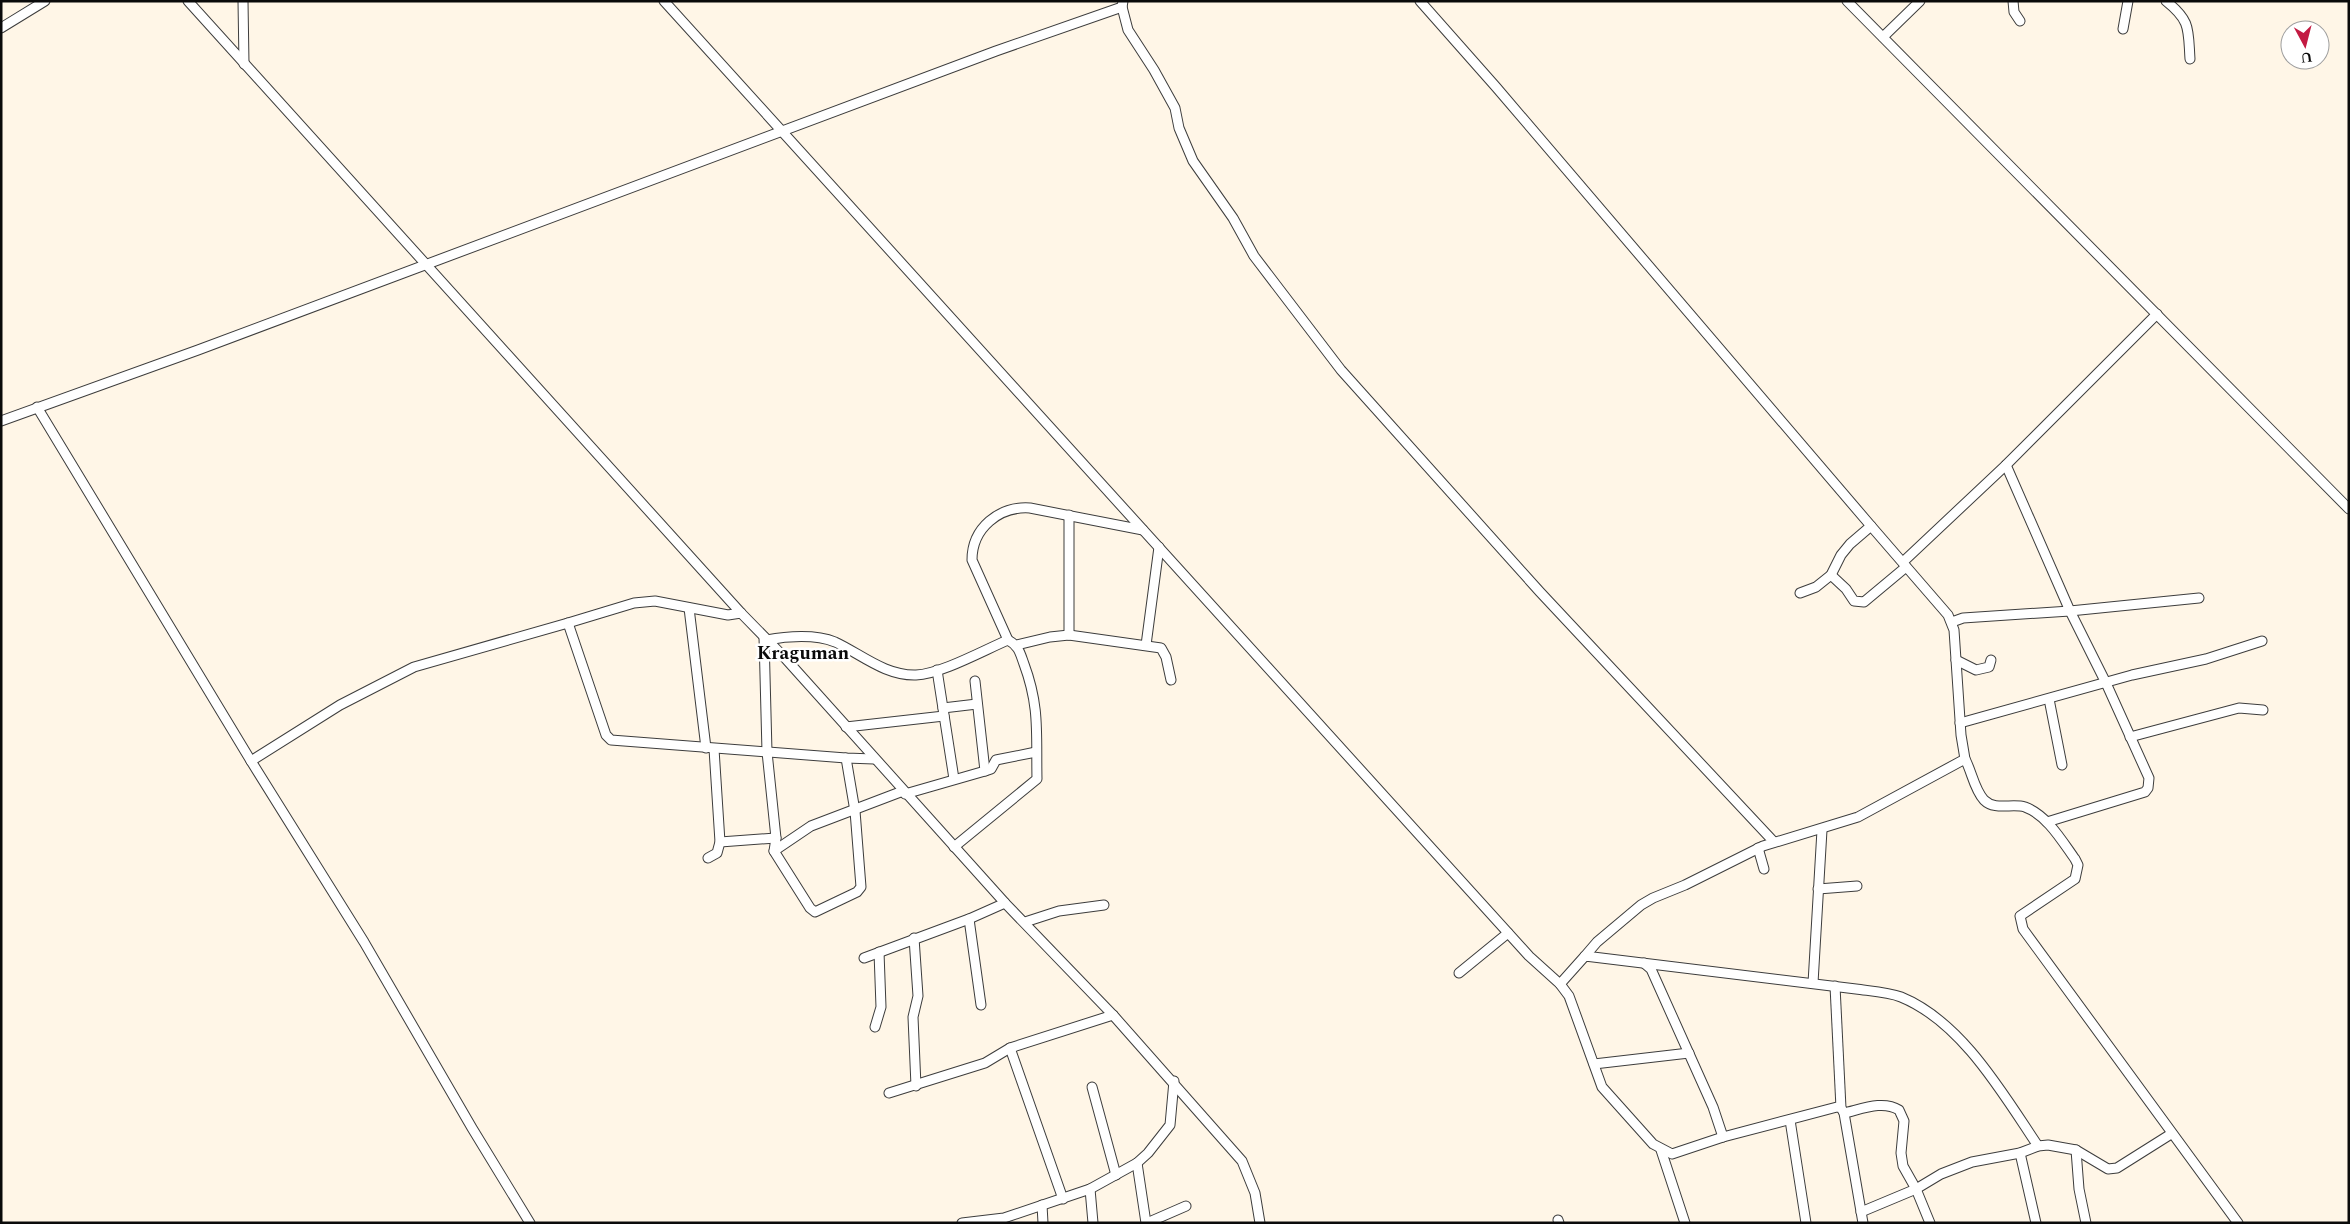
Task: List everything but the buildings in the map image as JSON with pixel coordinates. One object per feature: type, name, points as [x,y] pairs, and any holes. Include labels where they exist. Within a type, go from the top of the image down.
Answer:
[{"type":"street","points":[[1,28],[45,1]]},
{"type":"street","points":[[188,1],[741,613],[766,638],[904,793],[1005,903],[1174,1081],[1242,1161],[1256,1193],[1260,1223]]},
{"type":"street","points":[[243,1],[244,64]]},
{"type":"street","points":[[664,1],[1508,933],[1529,956],[1560,984],[1569,996],[1602,1087],[1653,1144],[1661,1150],[1672,1154],[1723,1137],[1837,1107],[1843,1110],[1890,1105],[1899,1110],[1904,1121],[1901,1153],[1903,1166],[1916,1189],[1930,1223]]},
{"type":"street","points":[[1420,1],[1496,87],[1948,615],[1952,622],[1960,723],[1965,759],[1979,793],[1986,802],[1994,806],[2025,807],[2047,822],[2075,859],[2077,873],[2074,879],[2025,911],[2020,916],[2020,922],[2171,1134],[2238,1223]]},
{"type":"street","points":[[1847,1],[2349,508]]},
{"type":"street","points":[[1882,37],[1920,1]]},
{"type":"street","points":[[2013,1],[2014,12],[2020,21]]},
{"type":"street","points":[[2123,30],[2128,1]]},
{"type":"street","points":[[2166,1],[2181,14],[2186,23],[2190,59]]},
{"type":"street","points":[[1,421],[198,350],[1123,4],[1128,30],[1154,70],[1175,108],[1179,128],[1193,161],[1202,176],[1218,194],[1254,256],[1341,370],[1540,592],[1774,842]]},
{"type":"street","points":[[1831,575],[1846,589],[1854,601],[1864,602],[1905,564],[2158,314]]},
{"type":"street","points":[[38,407],[251,761],[364,942],[472,1128],[530,1223]]},
{"type":"street","points":[[2006,465],[2070,611],[2106,683],[2149,778],[2148,788],[2145,792],[2047,822]]},
{"type":"street","points":[[954,847],[1037,779],[1037,714],[1033,688],[1017,645],[1008,640],[972,560],[972,550],[977,538],[988,522],[1002,511],[1016,507],[1069,515],[1143,530]]},
{"type":"street","points":[[1069,515],[1069,635]]},
{"type":"street","points":[[1800,592],[1816,588],[1831,575],[1841,555],[1850,544],[1871,526]]},
{"type":"street","points":[[1146,645],[1159,547]]},
{"type":"street","points":[[1952,622],[1963,618],[2070,611],[2199,598]]},
{"type":"street","points":[[251,761],[340,705],[414,667],[634,602],[655,602],[728,615],[741,613]]},
{"type":"street","points":[[689,608],[710,748],[720,842],[717,853],[708,858]]},
{"type":"street","points":[[568,623],[606,735],[611,740],[874,759]]},
{"type":"street","points":[[1017,645],[1050,636],[1069,635],[1160,648],[1163,651],[1171,680]]},
{"type":"street","points":[[766,638],[834,641],[886,669],[900,674],[916,675],[937,670],[1008,640]]},
{"type":"street","points":[[766,638],[767,752],[776,838],[774,851],[810,908],[815,912],[857,892],[861,887],[855,811],[846,758]]},
{"type":"street","points":[[1960,723],[2106,683],[2206,659],[2262,641]]},
{"type":"street","points":[[1956,660],[1976,670],[1989,667],[1991,660]]},
{"type":"street","points":[[937,670],[954,779]]},
{"type":"street","points":[[975,681],[985,771]]},
{"type":"street","points":[[2049,699],[2062,764]]},
{"type":"street","points":[[846,727],[943,712],[977,704]]},
{"type":"street","points":[[2130,737],[2239,708],[2263,710]]},
{"type":"street","points":[[774,851],[811,826],[904,793],[991,769],[996,760],[1036,752]]},
{"type":"street","points":[[1560,984],[1584,956],[1641,905],[1758,848],[1822,830],[1858,817],[1965,759]]},
{"type":"street","points":[[1813,984],[1822,830]]},
{"type":"street","points":[[720,842],[776,838]]},
{"type":"street","points":[[1758,848],[1764,868]]},
{"type":"street","points":[[1818,889],[1857,886]]},
{"type":"street","points":[[864,958],[1005,903]]},
{"type":"street","points":[[1025,922],[1059,911],[1104,905]]},
{"type":"street","points":[[969,918],[981,1005]]},
{"type":"street","points":[[1459,974],[1508,933]]},
{"type":"street","points":[[914,938],[918,996],[913,1016],[916,1086]]},
{"type":"street","points":[[875,1027],[881,1008],[879,952]]},
{"type":"street","points":[[1584,956],[1835,986],[1900,997],[1935,1017],[1958,1036],[2001,1091],[2038,1146]]},
{"type":"street","points":[[1643,963],[1651,969],[1713,1107],[1723,1137]]},
{"type":"street","points":[[1835,986],[1843,1110],[1861,1212],[1860,1222]]},
{"type":"street","points":[[889,1093],[985,1063],[1010,1048],[1113,1015]]},
{"type":"street","points":[[1010,1048],[1062,1199]]},
{"type":"street","points":[[1594,1064],[1689,1053]]},
{"type":"street","points":[[962,1223],[1004,1220],[1090,1189],[1137,1163],[1148,1153],[1170,1125],[1174,1081]]},
{"type":"street","points":[[1092,1087],[1116,1175]]},
{"type":"street","points":[[1790,1120],[1806,1223]]},
{"type":"street","points":[[1861,1212],[1916,1189],[1941,1174],[1972,1162],[2020,1153],[2038,1146],[2048,1145],[2076,1150],[2108,1169],[2117,1168],[2171,1134]]},
{"type":"street","points":[[1661,1150],[1685,1223]]},
{"type":"street","points":[[2076,1150],[2079,1189],[2086,1223]]},
{"type":"street","points":[[2020,1153],[2036,1223]]},
{"type":"street","points":[[1137,1163],[1146,1223],[1186,1206]]},
{"type":"street","points":[[1090,1189],[1093,1223]]},
{"type":"street","points":[[1042,1205],[1043,1223]]},
{"type":"district","name":"Kraguman","points":[[803,653]]}]
